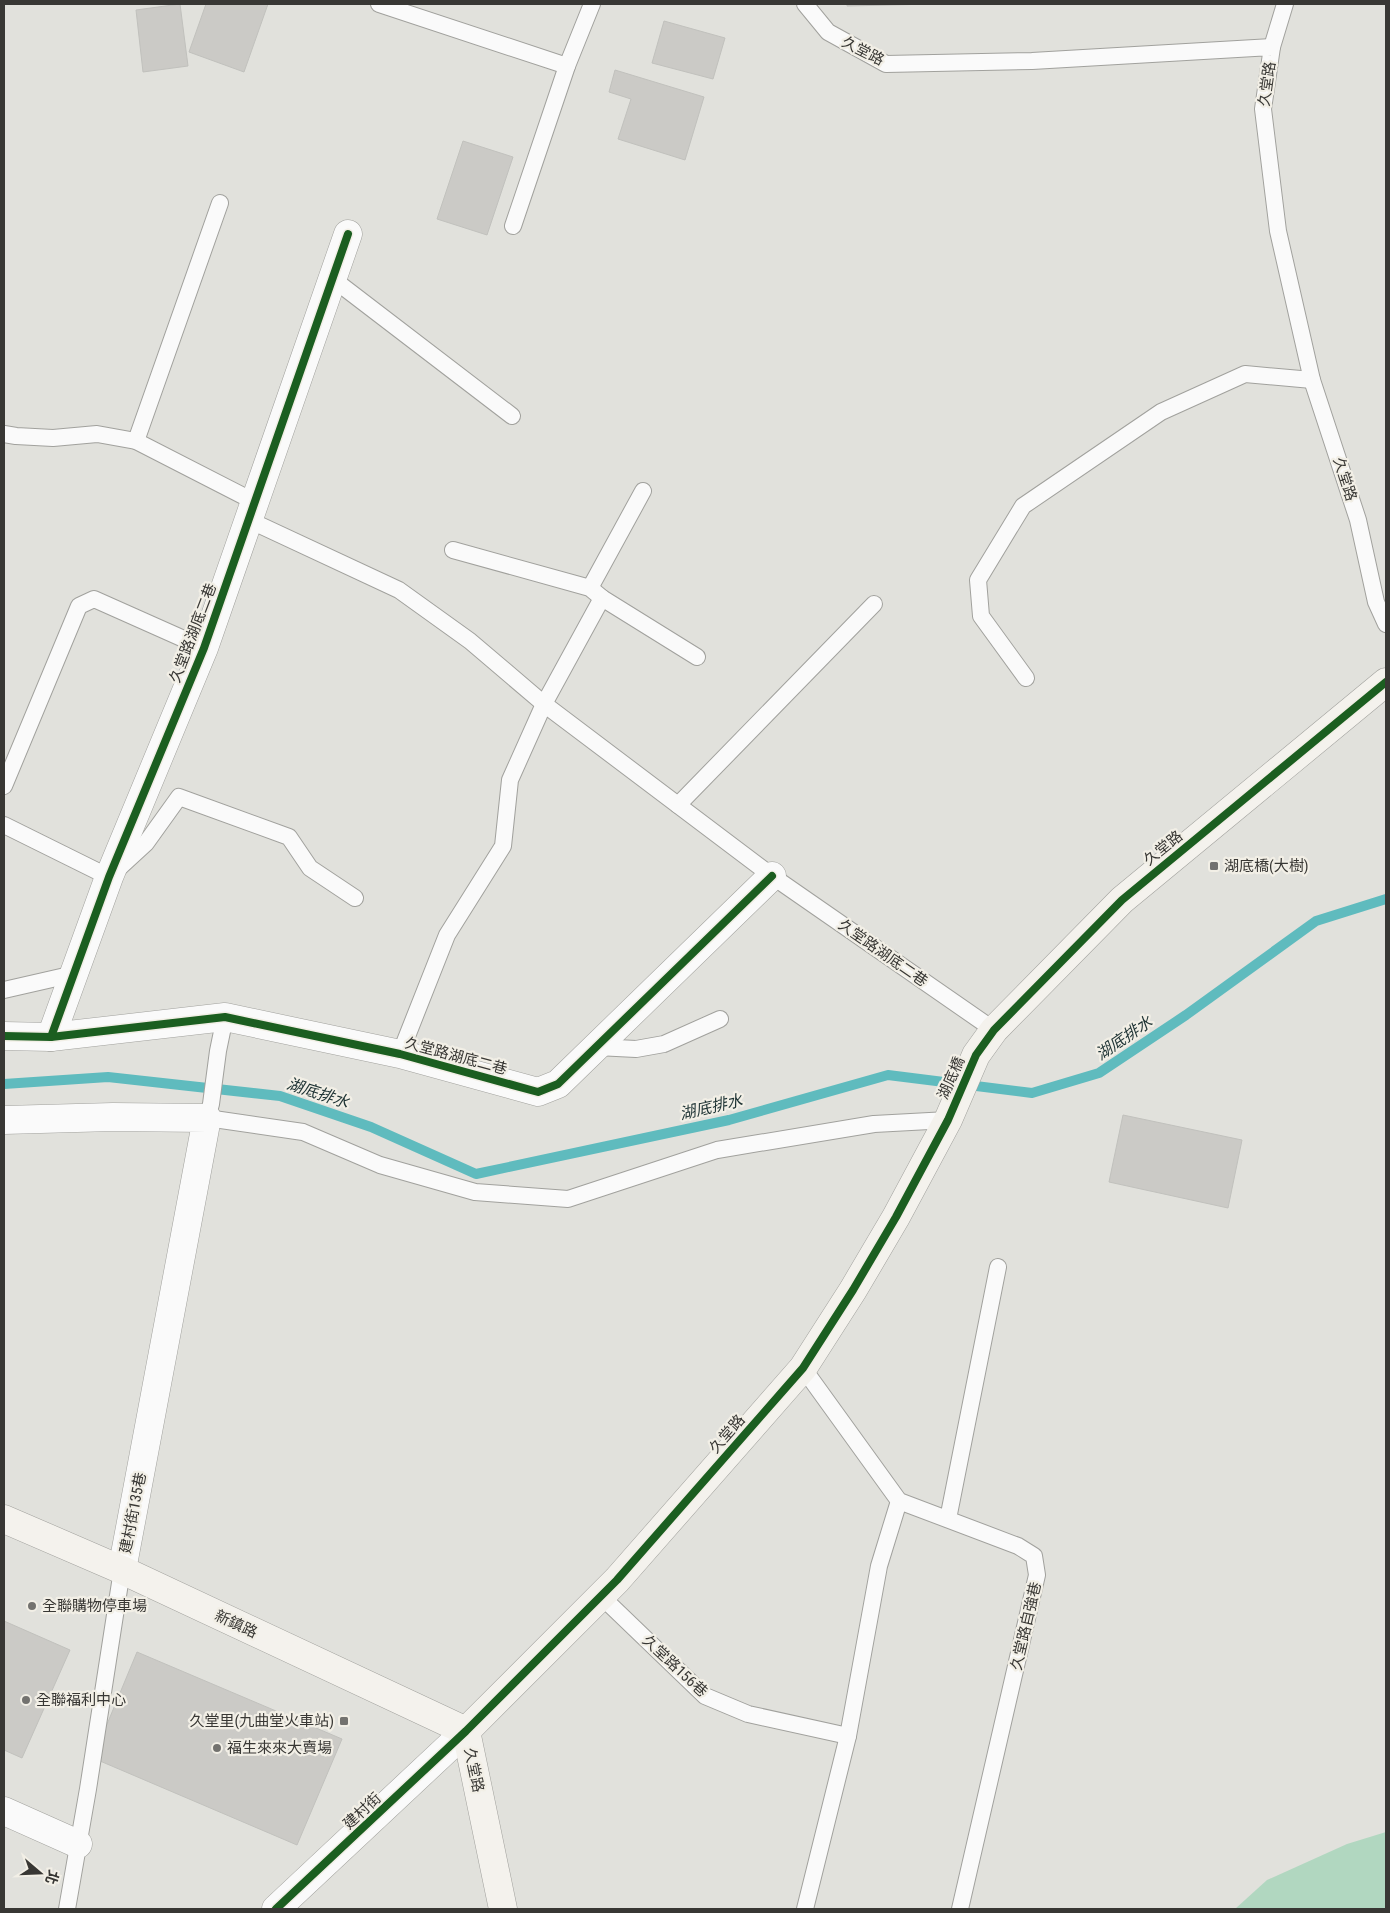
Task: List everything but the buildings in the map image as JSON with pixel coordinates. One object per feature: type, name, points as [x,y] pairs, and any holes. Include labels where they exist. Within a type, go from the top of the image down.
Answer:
[{"type":"street","name":"久堂路湖底二巷","points":[[51,1038],[110,877],[204,648],[348,234]]},
{"type":"street","name":"久堂路","points":[[976,1055],[994,1030],[1122,900],[1386,682]]},
{"type":"street","name":"久堂路湖底二巷","points":[[4,1036],[51,1038],[225,1017],[400,1054],[538,1092],[558,1084],[772,876]]},
{"type":"street","name":"湖底橋","points":[[949,1116],[976,1055]]},
{"type":"street","points":[[4,1120],[113,1117],[209,1111]]},
{"type":"street","name":"建村街135巷","points":[[122,1570],[209,1111]]},
{"type":"street","name":"久堂路","points":[[503,1909],[466,1732],[601,1596],[803,1368],[853,1290],[949,1116]]},
{"type":"street","name":"新鎮路","points":[[4,1519],[122,1570],[466,1732]]},
{"type":"street","name":"建村街","points":[[276,1909],[466,1732]]},
{"type":"street","points":[[4,1812],[78,1844]]},
{"type":"lane","points":[[379,4],[567,66]]},
{"type":"lane","points":[[513,226],[567,66],[592,4]]},
{"type":"lane","name":"久堂路","points":[[805,4],[828,32],[886,64],[1032,61],[1272,47],[1262,109],[1278,231],[1312,380],[1358,520],[1376,602],[1386,624]]},
{"type":"lane","points":[[1272,47],[1285,4]]},
{"type":"lane","points":[[136,441],[220,203]]},
{"type":"lane","points":[[333,279],[512,416]]},
{"type":"lane","points":[[1026,678],[981,616],[978,580],[1023,506],[1161,412],[1245,374],[1312,380]]},
{"type":"lane","name":"久堂路湖底二巷","points":[[4,434],[53,438],[97,434],[136,441],[252,511],[398,590],[470,640],[544,704],[772,876],[994,1030]]},
{"type":"lane","points":[[400,1054],[447,935],[503,846],[510,780],[643,491]]},
{"type":"lane","points":[[453,550],[596,593],[697,657]]},
{"type":"lane","name":"久堂路湖底二巷","points":[[4,786],[78,606],[94,599],[204,648]]},
{"type":"lane","points":[[678,805],[874,604]]},
{"type":"lane","points":[[4,825],[110,877],[146,843],[179,797],[290,837],[310,868],[355,898]]},
{"type":"lane","points":[[4,990],[74,974]]},
{"type":"lane","points":[[225,1017],[209,1111],[303,1132],[380,1165],[475,1192],[568,1199],[717,1150],[874,1124],[949,1116]]},
{"type":"lane","points":[[597,1046],[636,1049],[664,1044],[720,1019]]},
{"type":"lane","points":[[948,1520],[998,1267]]},
{"type":"lane","points":[[803,1368],[899,1501],[879,1566],[848,1736],[805,1909]]},
{"type":"lane","name":"久堂路自強巷","points":[[899,1501],[1018,1546],[1034,1556],[1037,1575],[960,1909]]},
{"type":"lane","name":"建村街135巷","points":[[67,1909],[122,1570]]},
{"type":"lane","name":"久堂路156巷","points":[[601,1596],[705,1696],[729,1708],[748,1714],[848,1736]]},
{"type":"green space","points":[[1386,1832],[1386,1909],[1235,1909],[1267,1880],[1347,1844]]},
{"type":"waterway","name":"湖底排水","points":[[4,1084],[108,1077],[280,1096],[371,1127],[476,1174],[729,1120],[888,1075],[1032,1093],[1099,1073],[1186,1015],[1316,921],[1386,899]]},
{"type":"cycle path","points":[[51,1037],[109,877],[204,648],[348,234]]},
{"type":"cycle path","points":[[276,1909],[466,1731],[617,1580],[803,1368],[853,1290],[896,1217],[948,1120],[976,1055],[994,1030],[1122,900],[1386,682]]},
{"type":"cycle path","points":[[4,1036],[51,1037],[225,1017],[400,1054],[538,1092],[558,1084],[772,876]]},
{"type":"place","name":"湖底橋(大樹)","points":[[1214,866]]},
{"type":"place","name":"全聯購物停車場","points":[[32,1606]]},
{"type":"place","name":"全聯福利中心","points":[[26,1700]]},
{"type":"place","name":"久堂里(九曲堂火車站)","points":[[344,1721]]},
{"type":"place","name":"福生來來大賣場","points":[[217,1748]]}]
